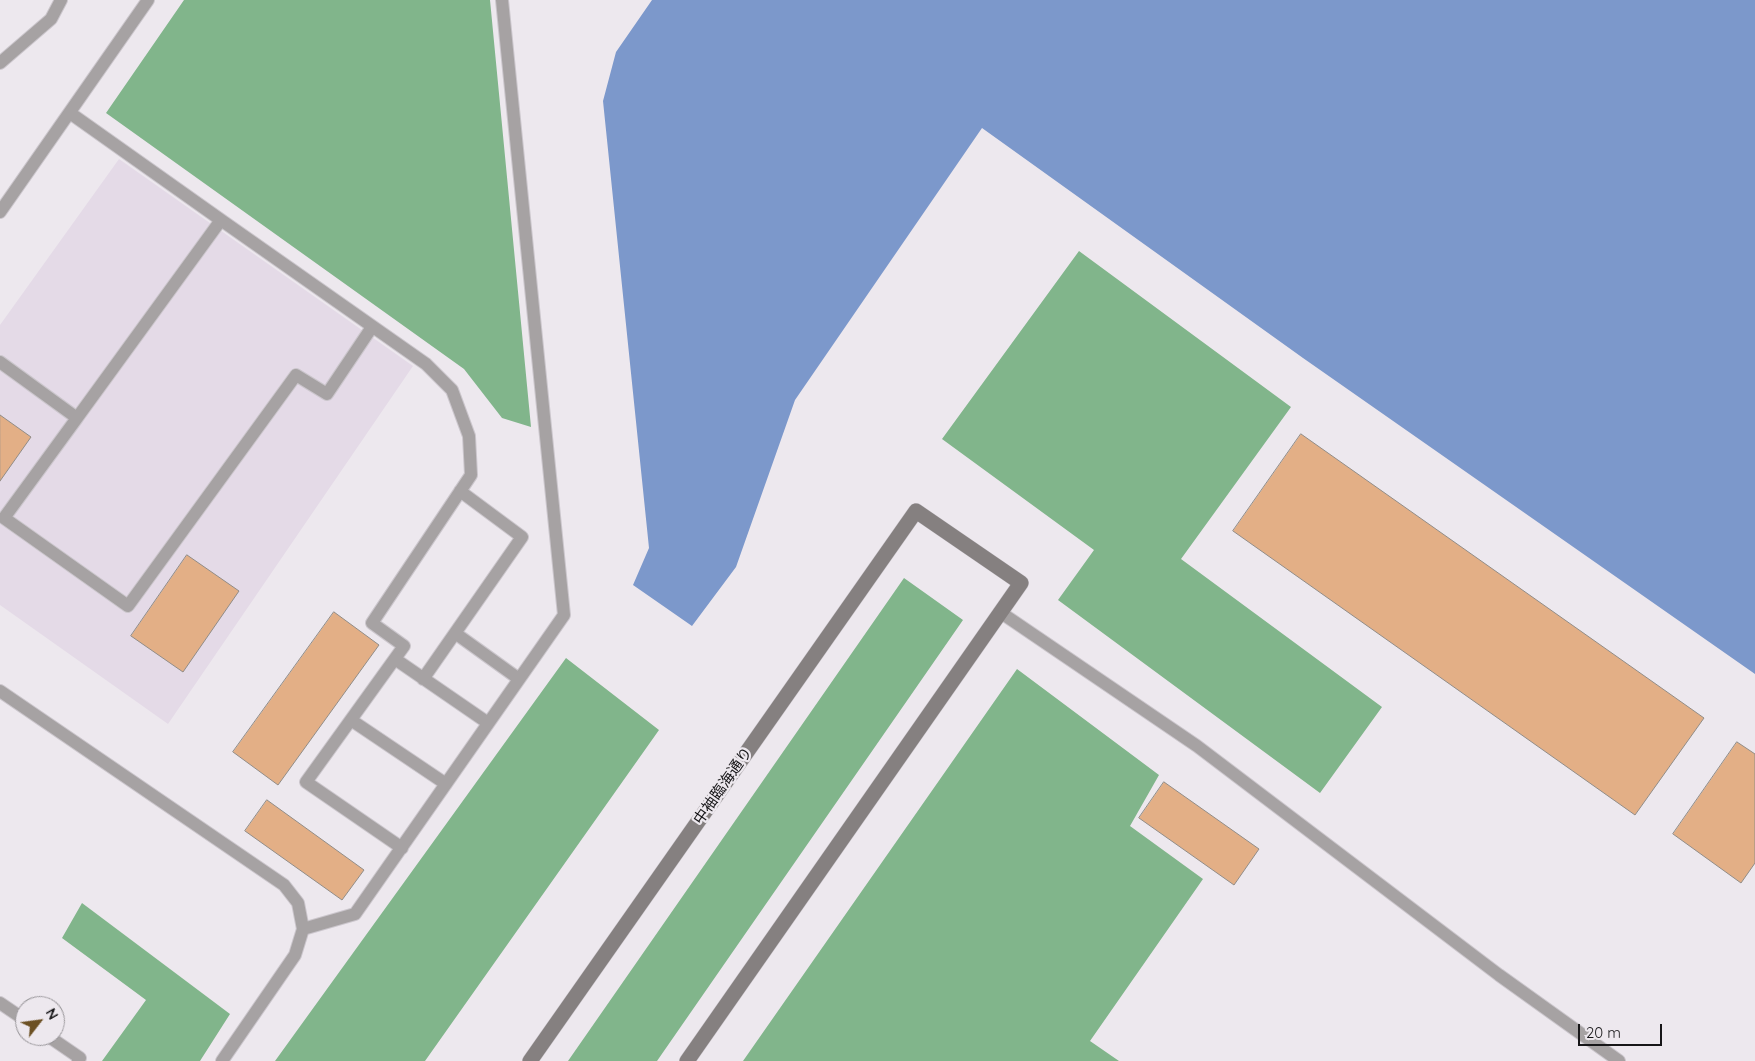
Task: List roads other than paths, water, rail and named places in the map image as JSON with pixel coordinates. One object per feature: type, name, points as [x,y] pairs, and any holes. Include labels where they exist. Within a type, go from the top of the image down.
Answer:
[{"type":"street","name":"中袖臨海通り","points":[[530,1061],[916,511],[1021,583],[1000,612]]},
{"type":"street","points":[[687,1061],[1000,612]]},
{"type":"lane","points":[[0,63],[51,18],[62,0]]},
{"type":"lane","points":[[0,212],[4,198],[70,113],[148,0]]},
{"type":"lane","points":[[303,929],[355,914],[564,615],[502,0]]},
{"type":"lane","points":[[70,113],[426,364],[452,390],[469,436],[471,475],[372,623],[404,646],[306,782],[402,848]]},
{"type":"lane","points":[[221,220],[4,518],[128,606],[296,375],[327,394],[372,327]]},
{"type":"lane","points":[[0,362],[77,418]]},
{"type":"lane","points":[[423,679],[522,537],[460,491]]},
{"type":"lane","points":[[1000,612],[1196,746],[1499,975],[1619,1061]]},
{"type":"lane","points":[[455,633],[519,679]]},
{"type":"lane","points":[[395,659],[488,723]]},
{"type":"lane","points":[[0,691],[284,884],[298,903],[303,929],[295,955],[222,1061]]},
{"type":"lane","points":[[351,720],[446,784]]},
{"type":"lane","points":[[0,1003],[15,1013]]},
{"type":"lane","points":[[63,1046],[80,1058],[78,1061]]},
{"type":"water","points":[[652,0],[1755,0],[1755,674],[1303,358],[982,128],[795,400],[736,567],[692,626],[633,585],[649,548],[603,101],[616,52]]}]
